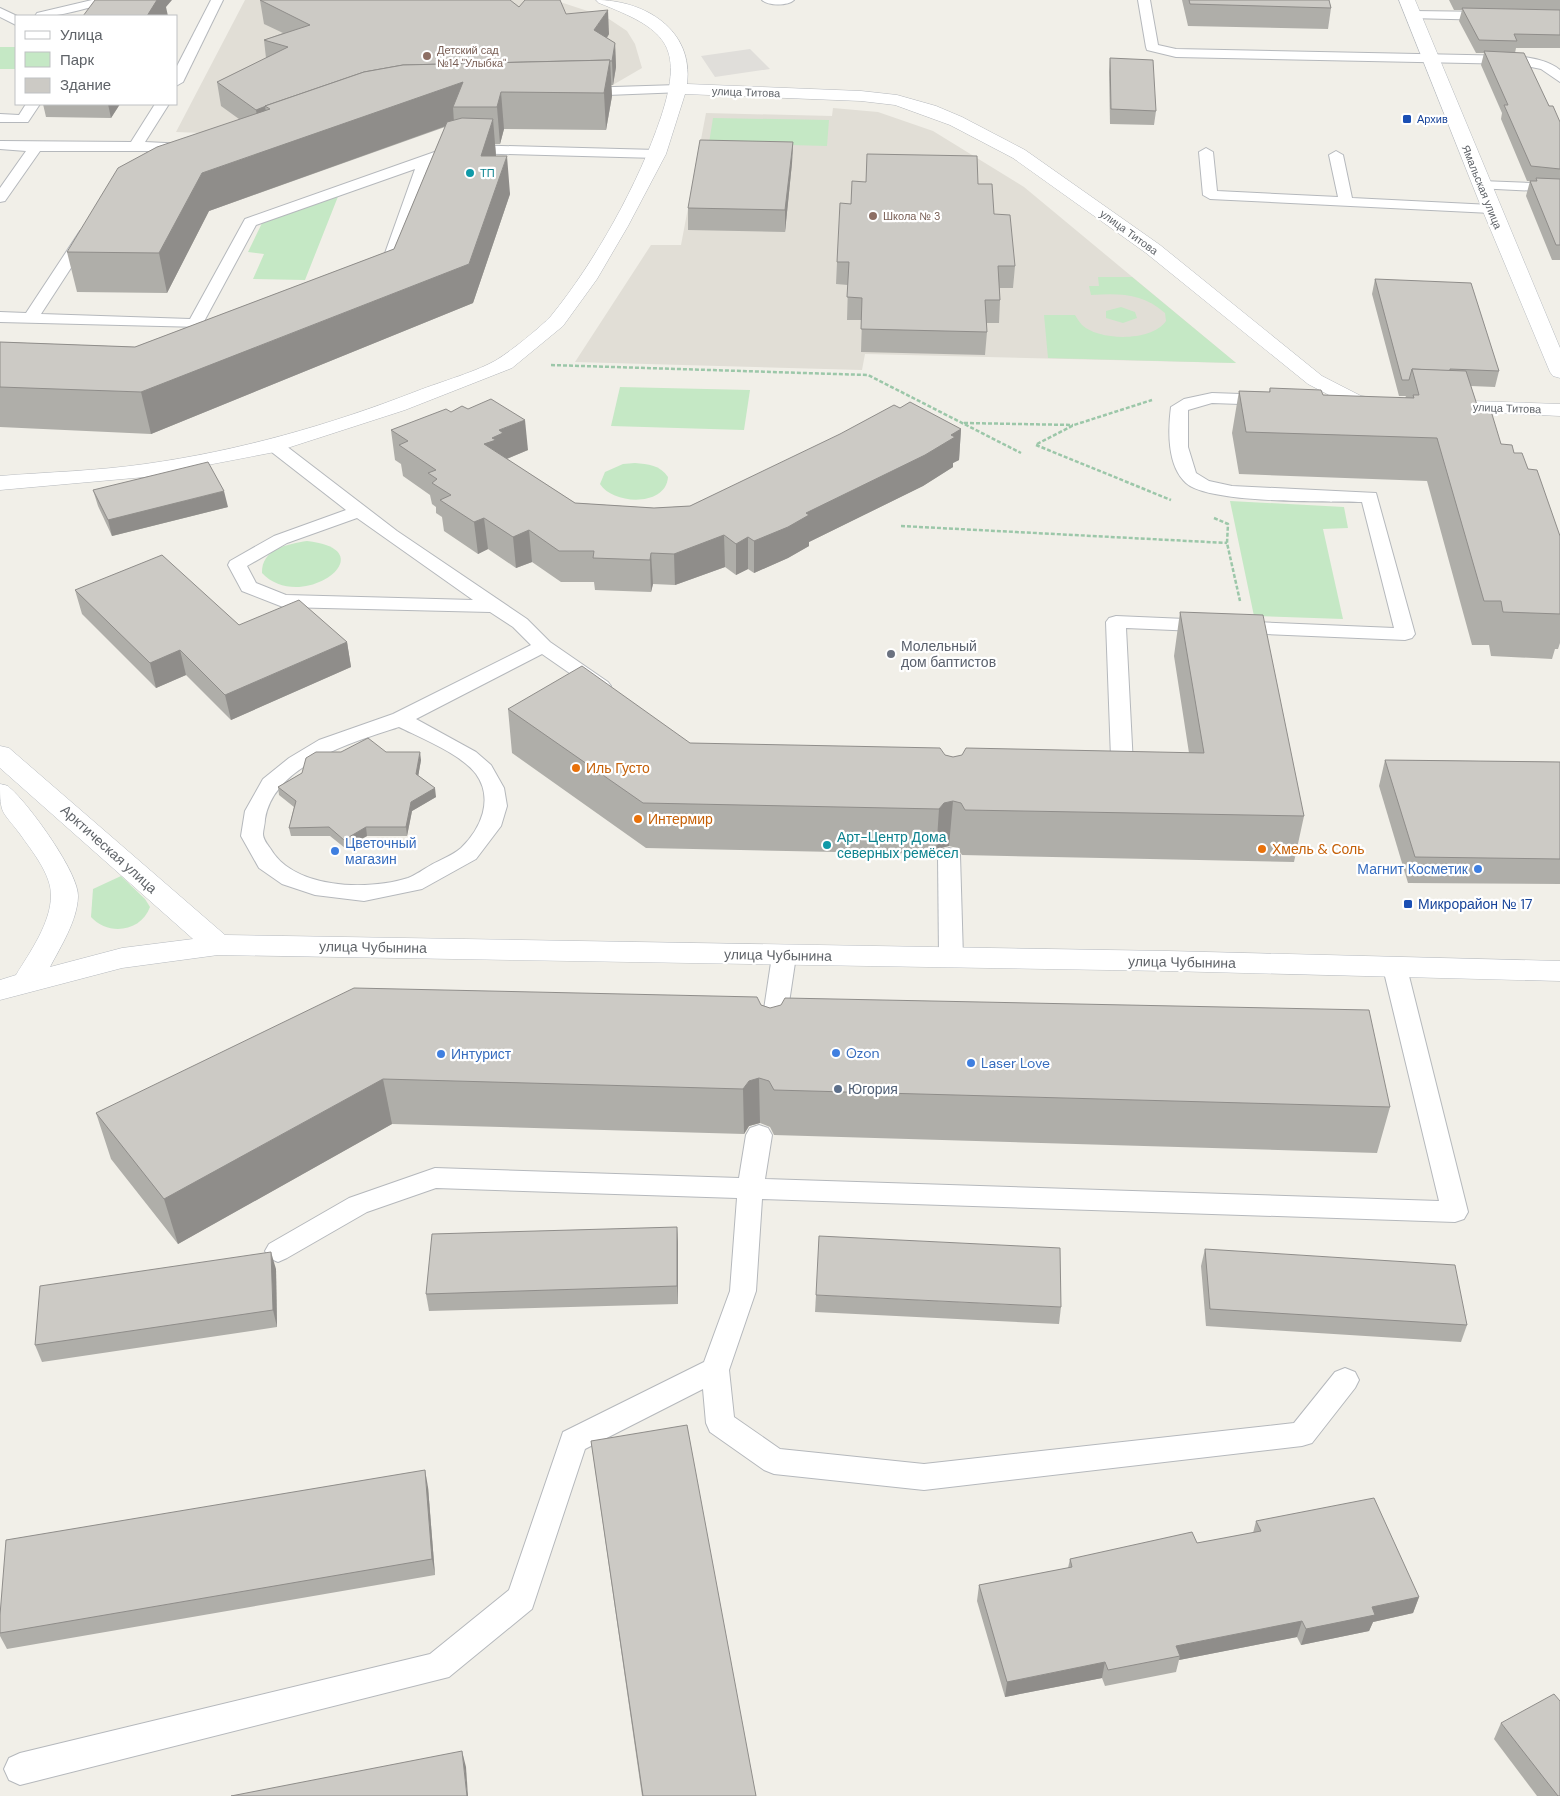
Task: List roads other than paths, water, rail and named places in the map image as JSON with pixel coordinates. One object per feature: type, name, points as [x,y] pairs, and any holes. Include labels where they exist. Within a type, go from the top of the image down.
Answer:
[{"type":"street","points":[[0,483],[145,471],[275,446],[398,406],[506,364],[556,322],[577,294],[619,226],[657,154],[678,89],[680,74],[677,50],[663,29],[633,11],[604,0]]},
{"type":"street","name":"Ямальская улица","points":[[1410,7],[1481,185],[1560,372]]},
{"type":"street","name":"улица Титова","points":[[678,89],[861,96],[896,100],[930,110],[956,121],[1019,154],[1153,249],[1315,380],[1357,402],[1396,404]]},
{"type":"street","name":"улица Титова","points":[[1424,406],[1560,410]]},
{"type":"street","name":"Арктическая улица","points":[[0,754],[218,945]]},
{"type":"street","points":[[0,792],[28,825],[60,877],[65,894],[57,927],[13,987]]},
{"type":"street","name":"улица Чубынина","points":[[13,987],[122,958],[218,945],[1560,971]]},
{"type":"lane","points":[[45,15],[103,2],[126,0]]},
{"type":"lane","points":[[178,78],[217,0]]},
{"type":"lane","points":[[768,0],[788,0]]},
{"type":"lane","points":[[1144,0],[1152,47],[1176,53],[1430,58],[1527,62],[1554,71],[1560,78]]},
{"type":"lane","points":[[94,15],[103,2]]},
{"type":"lane","points":[[1410,7],[1501,16]]},
{"type":"lane","points":[[0,12],[15,21]]},
{"type":"lane","points":[[0,27],[15,22]]},
{"type":"lane","points":[[570,92],[678,89]]},
{"type":"lane","points":[[0,118],[23,119],[32,105]]},
{"type":"lane","points":[[135,146],[161,105]]},
{"type":"lane","points":[[0,145],[36,147],[135,146],[198,149]]},
{"type":"lane","points":[[0,198],[36,147]]},
{"type":"lane","points":[[0,317],[195,324],[250,222],[425,160],[466,149],[657,154]]},
{"type":"lane","points":[[1206,152],[1210,195],[1491,209]]},
{"type":"lane","points":[[1336,155],[1346,202]]},
{"type":"lane","points":[[383,284],[425,160]]},
{"type":"lane","points":[[1481,185],[1560,188]]},
{"type":"lane","points":[[31,317],[94,220]]},
{"type":"lane","points":[[1094,764],[1122,765],[1116,622],[1405,634],[1370,497],[1232,491],[1210,487],[1192,480],[1183,467],[1177,420],[1180,407],[1191,401],[1208,398],[1288,400]]},
{"type":"lane","points":[[1318,401],[1357,402]]},
{"type":"lane","points":[[275,446],[390,535],[520,623],[543,646],[615,695]]},
{"type":"lane","points":[[360,511],[283,537],[253,553],[237,565],[249,587],[283,601],[494,606]]},
{"type":"lane","points":[[400,719],[445,742],[469,757],[484,770],[493,788],[496,806],[490,826],[468,854],[414,884],[364,893],[323,890],[290,879],[267,863],[252,836],[256,811],[271,784],[296,763],[326,745],[400,719],[543,646]]},
{"type":"lane","points":[[949,854],[951,958]]},
{"type":"lane","points":[[771,1043],[784,956]]},
{"type":"lane","points":[[278,1251],[358,1204],[435,1178],[1455,1212],[1395,968]]},
{"type":"lane","points":[[759,1135],[750,1190],[743,1291],[716,1370],[720,1423],[774,1461],[924,1477],[1302,1434],[1345,1380]]},
{"type":"lane","points":[[20,1769],[438,1667],[522,1599],[573,1441],[716,1370]]},
{"type":"place","name":"Детский сад №14 \"Улыбка\"","points":[[427,56]]},
{"type":"place","name":"Архив","points":[[1407,119]]},
{"type":"place","name":"ТП","points":[[470,173]]},
{"type":"place","name":"Школа № 3","points":[[873,216]]},
{"type":"place","name":"Молельный дом баптистов","points":[[891,654]]},
{"type":"place","name":"Иль Густо","points":[[576,768]]},
{"type":"place","name":"Интермир","points":[[638,819]]},
{"type":"place","name":"Арт-Центр Дома северных ремёсел","points":[[827,845]]},
{"type":"place","name":"Хмель & Соль","points":[[1262,849]]},
{"type":"place","name":"Цветочный магазин","points":[[335,851]]},
{"type":"place","name":"Магнит Косметик","points":[[1478,869]]},
{"type":"place","name":"Микрорайон № 17","points":[[1408,904]]},
{"type":"place","name":"Ozon","points":[[836,1053]]},
{"type":"place","name":"Интурист","points":[[441,1054]]},
{"type":"place","name":"Laser Love","points":[[971,1063]]},
{"type":"place","name":"Югория","points":[[838,1089]]}]
